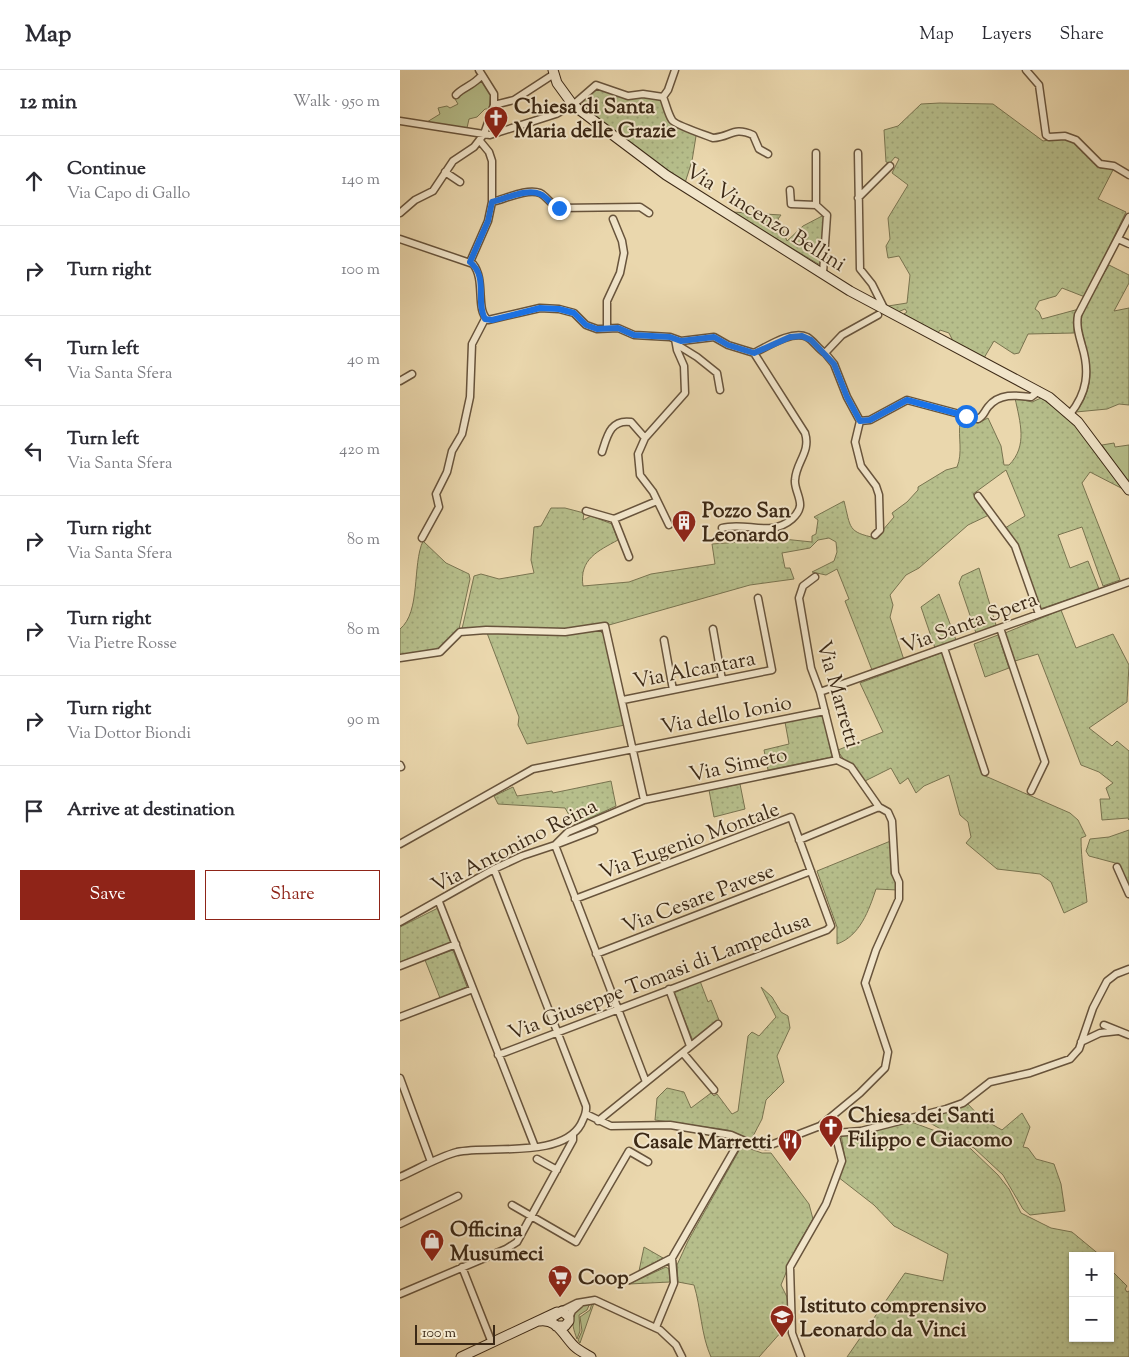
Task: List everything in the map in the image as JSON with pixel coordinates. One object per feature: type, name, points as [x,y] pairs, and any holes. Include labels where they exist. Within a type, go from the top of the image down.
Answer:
[{"type":"street","points":[[663,97],[668,90],[675,70]]},
{"type":"street","points":[[1026,70],[1040,85],[1046,135],[1049,137],[1065,136],[1076,140],[1100,164],[1114,166],[1129,175]]},
{"type":"street","points":[[494,105],[514,100],[554,72]]},
{"type":"street","name":"Via Vincenzo Bellini","points":[[554,72],[561,90],[573,105],[666,175],[823,273],[881,312],[932,334],[1039,390],[1070,414],[1085,430],[1129,490]]},
{"type":"street","points":[[400,212],[415,200],[433,191],[453,161],[479,144],[487,133],[494,105],[493,90],[480,73],[472,86],[460,90],[456,95]]},
{"type":"street","points":[[400,121],[487,133],[545,119],[573,105],[596,85],[628,96],[644,94],[663,97]]},
{"type":"street","points":[[663,97],[672,120],[680,126],[692,128],[712,138],[734,130],[743,130],[754,135],[759,149],[768,154]]},
{"type":"street","points":[[470,131],[492,161],[492,202],[488,221],[470,262]]},
{"type":"street","points":[[816,153],[816,205]]},
{"type":"street","points":[[825,353],[842,335],[881,312],[872,284],[860,269],[858,153]]},
{"type":"street","points":[[858,198],[890,166]]},
{"type":"street","points":[[445,172],[460,182]]},
{"type":"street","points":[[790,190],[791,204],[816,205],[826,215],[823,273]]},
{"type":"street","points":[[492,202],[534,192],[543,195],[550,204],[559,208],[640,207],[649,213]]},
{"type":"street","points":[[1070,414],[1078,404],[1086,385],[1087,366],[1077,327],[1078,315],[1129,217]]},
{"type":"street","points":[[607,328],[608,301],[620,273],[624,253],[622,241],[613,219]]},
{"type":"street","points":[[400,239],[470,262],[479,273],[482,312],[485,319]]},
{"type":"street","points":[[1118,239],[1129,244]]},
{"type":"street","points":[[485,319],[492,320],[540,308],[559,309],[574,313],[586,325],[597,329],[622,329],[634,335],[675,342],[714,337],[728,345],[754,353],[797,336],[807,338],[825,353],[834,364],[847,397],[860,421],[855,442],[861,466],[876,486],[881,502],[880,530],[875,535]]},
{"type":"street","points":[[422,538],[439,507],[436,494],[447,472],[452,451],[462,434],[470,397],[472,344],[485,319]]},
{"type":"street","points":[[675,342],[698,357],[717,373],[720,390]]},
{"type":"street","points":[[669,525],[639,470],[638,454],[646,438],[685,393],[684,366],[675,342]]},
{"type":"street","points":[[722,528],[737,525],[761,530],[772,528],[786,523],[798,514],[800,505],[795,480],[808,442],[806,433],[754,353]]},
{"type":"street","points":[[400,382],[412,374]]},
{"type":"street","points":[[860,421],[870,420],[907,400],[978,419],[986,414],[988,407],[1000,399],[1015,395],[1031,397],[1039,390]]},
{"type":"street","points":[[602,452],[610,430],[617,423],[631,422],[646,438]]},
{"type":"street","points":[[978,496],[1015,546],[1039,614]]},
{"type":"street","points":[[586,511],[614,519],[657,501]]},
{"type":"street","points":[[614,519],[629,557]]},
{"type":"street","name":"Via Marretti","points":[[586,1114],[615,1126],[670,1125],[731,1135],[754,1145],[768,1146],[820,1126],[860,1094],[885,1068],[888,1052],[865,983],[876,950],[899,899],[899,882],[895,873],[892,820],[888,812],[879,808],[851,767],[838,760],[820,692],[811,668],[799,598],[803,586],[815,577]]},
{"type":"street","name":"Via Santa Spera","points":[[820,692],[1129,582]]},
{"type":"street","name":"Via Alcantara","points":[[623,700],[772,670],[758,598]]},
{"type":"street","points":[[400,658],[440,652],[460,632],[486,630],[566,632],[605,626],[644,800]]},
{"type":"street","points":[[1000,628],[1045,762],[1031,791]]},
{"type":"street","points":[[713,629],[722,680]]},
{"type":"street","points":[[664,640],[673,690]]},
{"type":"street","points":[[944,648],[985,772]]},
{"type":"street","name":"Via dello Ionio","points":[[400,844],[533,769],[825,711]]},
{"type":"street","name":"Via Simeto","points":[[644,800],[838,760]]},
{"type":"street","name":"Via Antonino Reina","points":[[400,922],[439,902],[494,869],[522,856],[555,845],[568,832],[644,800]]},
{"type":"street","points":[[800,840],[879,808]]},
{"type":"street","name":"Via Eugenio Montale","points":[[575,899],[791,817],[831,926]]},
{"type":"street","points":[[594,830],[555,845],[646,1082]]},
{"type":"street","points":[[1117,867],[1129,894]]},
{"type":"street","points":[[400,1177],[457,1152],[515,1150],[564,1140],[573,1134],[586,1114],[586,1106],[494,869]]},
{"type":"street","name":"Via Cesare Pavese","points":[[596,954],[811,871]]},
{"type":"street","points":[[439,902],[534,1147]]},
{"type":"street","name":"Via Giuseppe Tomasi di Lampedusa","points":[[498,1055],[827,930],[831,926]]},
{"type":"street","points":[[400,966],[456,944]]},
{"type":"street","points":[[820,1126],[834,1133],[861,1131],[963,1103],[990,1082],[1030,1073],[1070,1059],[1079,1049],[1093,1008],[1107,981],[1116,974],[1129,969]]},
{"type":"street","points":[[400,1017],[473,989]]},
{"type":"street","points":[[669,989],[690,1046]]},
{"type":"street","points":[[598,1120],[718,1024]]},
{"type":"street","points":[[1104,1024],[1129,1034]]},
{"type":"street","points":[[1081,1042],[1100,1033],[1118,1031]]},
{"type":"street","points":[[682,1053],[714,1090]]},
{"type":"street","points":[[400,1078],[432,1162]]},
{"type":"street","points":[[801,1357],[792,1333],[790,1268],[826,1204],[842,1161],[834,1133]]},
{"type":"street","points":[[400,1294],[516,1242],[573,1140],[573,1134]]},
{"type":"street","points":[[630,1280],[672,1258],[740,1140]]},
{"type":"street","points":[[512,1204],[576,1242],[629,1151],[648,1162]]},
{"type":"street","points":[[537,1159],[557,1170]]},
{"type":"street","points":[[400,1224],[458,1196]]},
{"type":"street","points":[[656,1327],[674,1283],[672,1258]]},
{"type":"street","points":[[462,1267],[492,1343]]},
{"type":"street","points":[[534,1323],[546,1320],[564,1327],[572,1311],[584,1300]]},
{"type":"street","points":[[461,1357],[584,1300],[595,1300],[656,1327],[676,1345],[682,1357]]},
{"type":"street","points":[[558,1312],[566,1313],[576,1342],[589,1356]]},
{"type":"street","points":[[558,1312],[554,1317],[555,1324],[575,1348],[589,1356]]},
{"type":"green space","points":[[481,79],[491,92],[489,109],[485,109],[477,117],[469,119],[467,128],[427,122],[440,114],[438,108],[447,106],[450,108],[458,104],[455,99]]},
{"type":"green space","points":[[599,88],[661,100],[671,122],[693,131],[696,136],[692,161],[685,183],[578,104]]},
{"type":"green space","points":[[921,104],[993,104],[1043,141],[1060,138],[1075,142],[1100,168],[1114,168],[1098,199],[1126,212],[1085,297],[1062,288],[1056,296],[1039,301],[1035,309],[1039,312],[1042,319],[1079,309],[1074,318],[1074,333],[1028,334],[1019,353],[1014,354],[994,341],[984,358],[954,343],[949,333],[940,330],[938,333],[904,314],[907,312],[905,309],[898,312],[888,306],[907,303],[910,275],[899,256],[888,258],[886,246],[890,239],[888,218],[908,185],[892,173],[899,159],[895,157],[890,163],[886,162],[884,130],[898,126]]},
{"type":"green space","points":[[732,212],[781,215],[778,219],[787,241],[803,226],[824,215],[820,265]]},
{"type":"green space","points":[[1109,265],[1129,275],[1129,283],[1114,311],[1129,308],[1129,405],[1119,404],[1107,409],[1076,412],[1086,395],[1090,379],[1089,362],[1081,319],[1090,297]]},
{"type":"green space","points":[[1015,398],[1032,402],[1041,398],[1070,419],[1123,489],[1090,472],[1082,483],[1120,580],[1103,586],[1082,527],[1058,535],[1070,568],[1088,561],[1099,589],[1040,609],[1018,546],[1005,528],[1025,516],[1006,470],[973,494],[989,515],[968,525],[919,568],[906,575],[890,595],[893,605],[890,617],[904,660],[872,670],[845,601],[849,599],[837,569],[826,575],[812,572],[834,561],[837,552],[836,542],[829,538],[818,540],[810,548],[782,553],[785,568],[790,568],[794,579],[750,585],[609,625],[608,623],[564,629],[462,629],[474,576],[481,574],[499,579],[534,573],[531,560],[534,527],[541,526],[551,508],[565,508],[584,513],[583,520],[591,516],[612,524],[618,540],[597,552],[587,562],[584,569],[583,586],[629,582],[651,574],[715,564],[712,544],[783,539],[812,542],[812,536],[816,534],[818,520],[814,517],[844,501],[850,523],[855,531],[876,538],[894,517],[892,513],[907,502],[918,490],[918,487],[946,470],[957,467],[960,456],[960,422],[978,423],[988,418],[1001,446],[1004,465],[1009,465],[1015,458],[1021,442]]},
{"type":"green space","points":[[1114,443],[1115,447],[1129,445],[1129,480],[1127,481],[1102,445]]},
{"type":"green space","points":[[423,541],[446,563],[469,574],[470,579],[459,629],[439,650],[400,655],[400,629],[407,621],[414,600],[418,562]]},
{"type":"green space","points":[[979,568],[996,625],[976,633],[959,583],[962,576]]},
{"type":"green space","points":[[939,594],[956,640],[935,648],[921,607]]},
{"type":"green space","points":[[1061,610],[1076,648],[1113,634],[1129,665],[1127,702],[1089,728],[1112,746],[1117,741],[1129,751],[1129,820],[1128,818],[1102,820],[1100,799],[1110,799],[1106,788],[1113,783],[1099,772],[1081,765],[1038,654],[1015,661],[1005,633]]},
{"type":"green space","points":[[599,630],[604,635],[625,725],[527,744],[518,725],[519,717],[487,633]]},
{"type":"green space","points":[[998,635],[1009,668],[985,677],[974,644]]},
{"type":"green space","points":[[941,653],[944,655],[983,775],[1070,813],[1078,820],[1086,836],[1081,838],[1087,902],[1064,913],[1051,882],[1040,874],[997,869],[966,843],[971,837],[968,822],[960,815],[949,775],[924,786],[916,793],[908,778],[900,784],[891,768],[865,781],[839,753],[838,750],[883,732],[860,683]]},
{"type":"green space","points":[[823,715],[832,757],[768,770],[764,750],[789,744],[785,722]]},
{"type":"green space","points":[[611,781],[616,806],[575,825],[565,808],[498,804],[494,796],[513,787],[517,796],[552,791],[553,793]]},
{"type":"green space","points":[[740,784],[745,809],[714,817],[709,790]]},
{"type":"green space","points":[[1129,830],[1129,891],[1119,864],[1089,856],[1086,851],[1090,839],[1109,837]]},
{"type":"green space","points":[[893,840],[891,874],[897,883],[898,890],[876,889],[867,914],[858,929],[837,944],[837,927],[817,871]]},
{"type":"green space","points":[[438,908],[451,943],[400,962],[400,927]]},
{"type":"green space","points":[[453,950],[467,987],[440,998],[425,960]]},
{"type":"green space","points":[[700,981],[708,1002],[711,1000],[719,1020],[693,1041],[674,993]]},
{"type":"green space","points":[[761,987],[772,997],[781,1012],[788,1016],[790,1028],[777,1056],[784,1082],[766,1100],[762,1119],[751,1140],[728,1130],[655,1120],[657,1098],[667,1088],[684,1092],[691,1108],[711,1093],[714,1096],[717,1094],[732,1114],[738,1111],[748,1036],[752,1032],[759,1036],[776,1017]]},
{"type":"green space","points":[[967,1103],[981,1118],[1002,1130],[1022,1113],[1030,1127],[1023,1147],[1028,1148],[1036,1159],[1054,1164],[1061,1184],[1065,1211],[1030,1215],[1023,1209],[1003,1175],[974,1148],[922,1117]]},
{"type":"green space","points":[[906,1120],[949,1136],[971,1149],[998,1175],[1009,1189],[1021,1213],[1051,1228],[1072,1232],[1096,1252],[1069,1252],[1069,1342],[1114,1342],[1114,1273],[1127,1286],[1125,1289],[1127,1292],[1129,1291],[1129,1357],[847,1357],[905,1273],[943,1281],[948,1254],[894,1226],[874,1205],[838,1177],[845,1159],[841,1134]]},
{"type":"green space","points":[[745,1147],[762,1153],[771,1153],[809,1204],[813,1219],[796,1248],[781,1285],[787,1297],[790,1322],[759,1357],[711,1357],[705,1340],[694,1285],[678,1282],[677,1265],[688,1241],[740,1149]]},
{"type":"green space","points":[[644,1247],[663,1258],[639,1271]]},
{"type":"green space","points":[[666,1267],[669,1269],[670,1282],[629,1284]]},
{"type":"green space","points":[[590,1303],[587,1310],[579,1315],[580,1331],[577,1339],[573,1327],[573,1317],[579,1309]]},
{"type":"green space","points":[[592,1303],[594,1303],[580,1343],[578,1340],[582,1331],[580,1317],[590,1310]]},
{"type":"place","name":"Chiesa di Santa Maria delle Grazie","points":[[496,139]]},
{"type":"place","name":"Pozzo San Leonardo","points":[[684,543]]},
{"type":"place","name":"Chiesa dei Santi Filippo e Giacomo","points":[[831,1148]]},
{"type":"place","name":"Casale Marretti","points":[[790,1162]]},
{"type":"place","name":"Officina Musumeci","points":[[432,1262]]},
{"type":"place","name":"Coop","points":[[560,1298]]},
{"type":"place","name":"Istituto comprensivo Leonardo da Vinci","points":[[782,1338]]},
{"type":"route","points":[[559,208],[550,204],[543,195],[534,192],[492,202],[488,221],[470,262],[477,268],[481,280],[482,312],[485,319],[492,320],[540,308],[569,310],[586,325],[597,329],[612,327],[622,329],[634,335],[658,338],[670,337],[681,341],[714,337],[728,345],[754,353],[790,337],[802,336],[811,340],[834,364],[847,397],[860,421],[870,420],[907,400],[966,416]]}]
